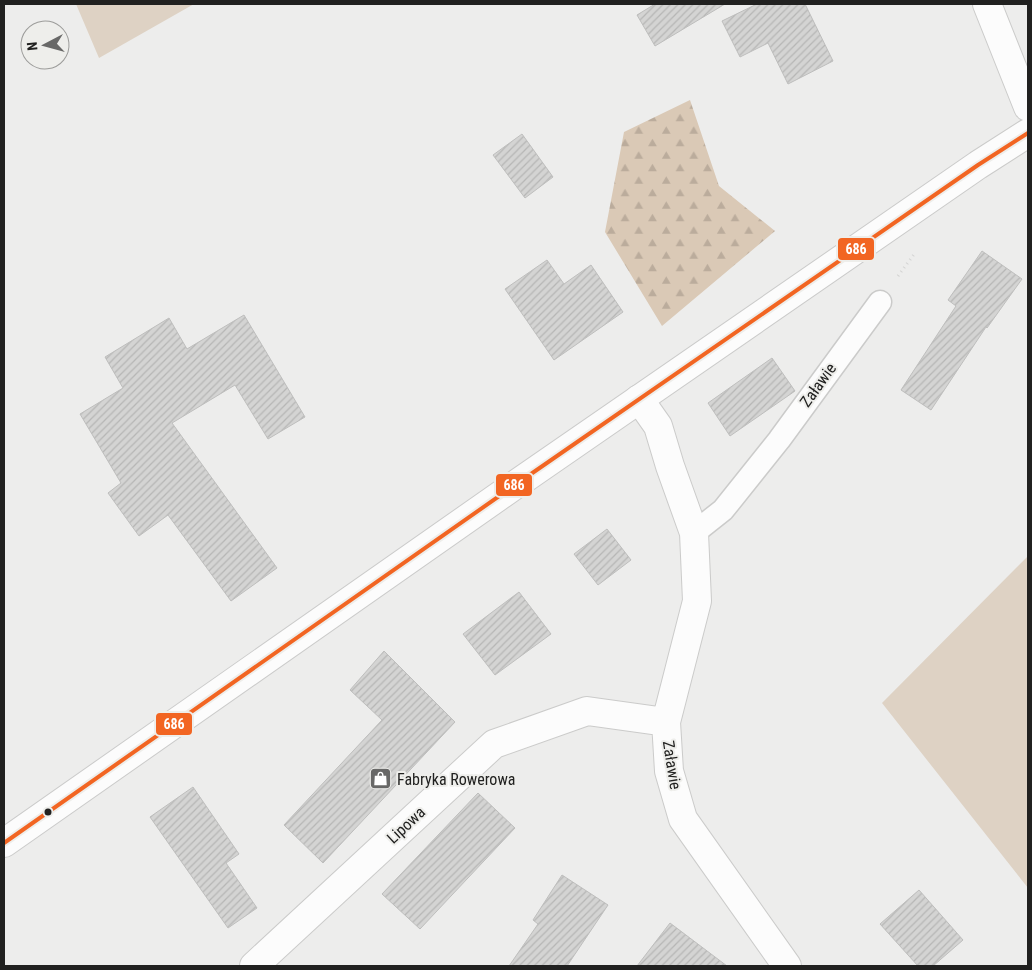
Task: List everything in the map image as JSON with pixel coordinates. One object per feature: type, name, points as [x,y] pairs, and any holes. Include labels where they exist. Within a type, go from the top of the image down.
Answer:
[{"type":"street","points":[[988,4],[1028,107]]},
{"type":"street","points":[[4,843],[640,399],[978,165],[1028,133]]},
{"type":"street","name":"Załawie","points":[[640,399],[658,426],[694,533],[697,601],[666,722],[669,771],[683,819],[787,966]]},
{"type":"street","name":"Lipowa","points":[[254,966],[494,744],[587,711],[666,722]]},
{"type":"lane","name":"Załawie","points":[[694,533],[730,502],[779,440],[880,302]]},
{"type":"path","points":[[880,302],[917,250]]},
{"type":"shaded area","points":[[76,4],[194,4],[99,58]]},
{"type":"shaded area","points":[[1028,556],[1028,888],[882,703]]},
{"type":"green space","points":[[690,100],[719,186],[775,231],[662,326],[605,232],[624,132]]},
{"type":"building","points":[[655,4],[725,4],[655,46],[637,15]]},
{"type":"building","points":[[757,4],[805,4],[833,61],[788,84],[768,43],[740,57],[722,21]]},
{"type":"building","points":[[522,134],[553,177],[525,198],[493,155]]},
{"type":"building","points":[[982,251],[1022,279],[986,327],[931,410],[901,390],[956,306],[948,300]]},
{"type":"building","points":[[547,260],[564,284],[591,265],[623,312],[554,360],[505,289]]},
{"type":"building","points":[[244,315],[305,417],[268,439],[235,385],[172,423],[277,568],[231,601],[168,515],[139,536],[108,493],[121,483],[80,414],[123,388],[105,357],[169,318],[187,349]]},
{"type":"building","points":[[772,358],[795,391],[730,436],[708,403]]},
{"type":"building","points":[[607,529],[631,560],[598,585],[574,554]]},
{"type":"building","points":[[519,592],[551,634],[495,675],[463,634]]},
{"type":"building","points":[[384,651],[455,722],[323,863],[284,825],[382,720],[350,690]]},
{"type":"building","points":[[193,787],[239,854],[226,863],[257,908],[228,928],[150,817]]},
{"type":"building","points":[[478,793],[515,828],[420,929],[382,894]]},
{"type":"building","points":[[562,875],[608,905],[567,966],[509,966],[538,924],[533,920]]},
{"type":"building","points":[[919,890],[963,940],[933,966],[918,966],[880,924]]},
{"type":"building","points":[[670,923],[727,966],[637,966]]},
{"type":"transit line","name":"686","points":[[4,843],[515,485],[978,165],[1028,133]]},
{"type":"place","name":"Fabryka Rowerowa","points":[[381,779]]}]
